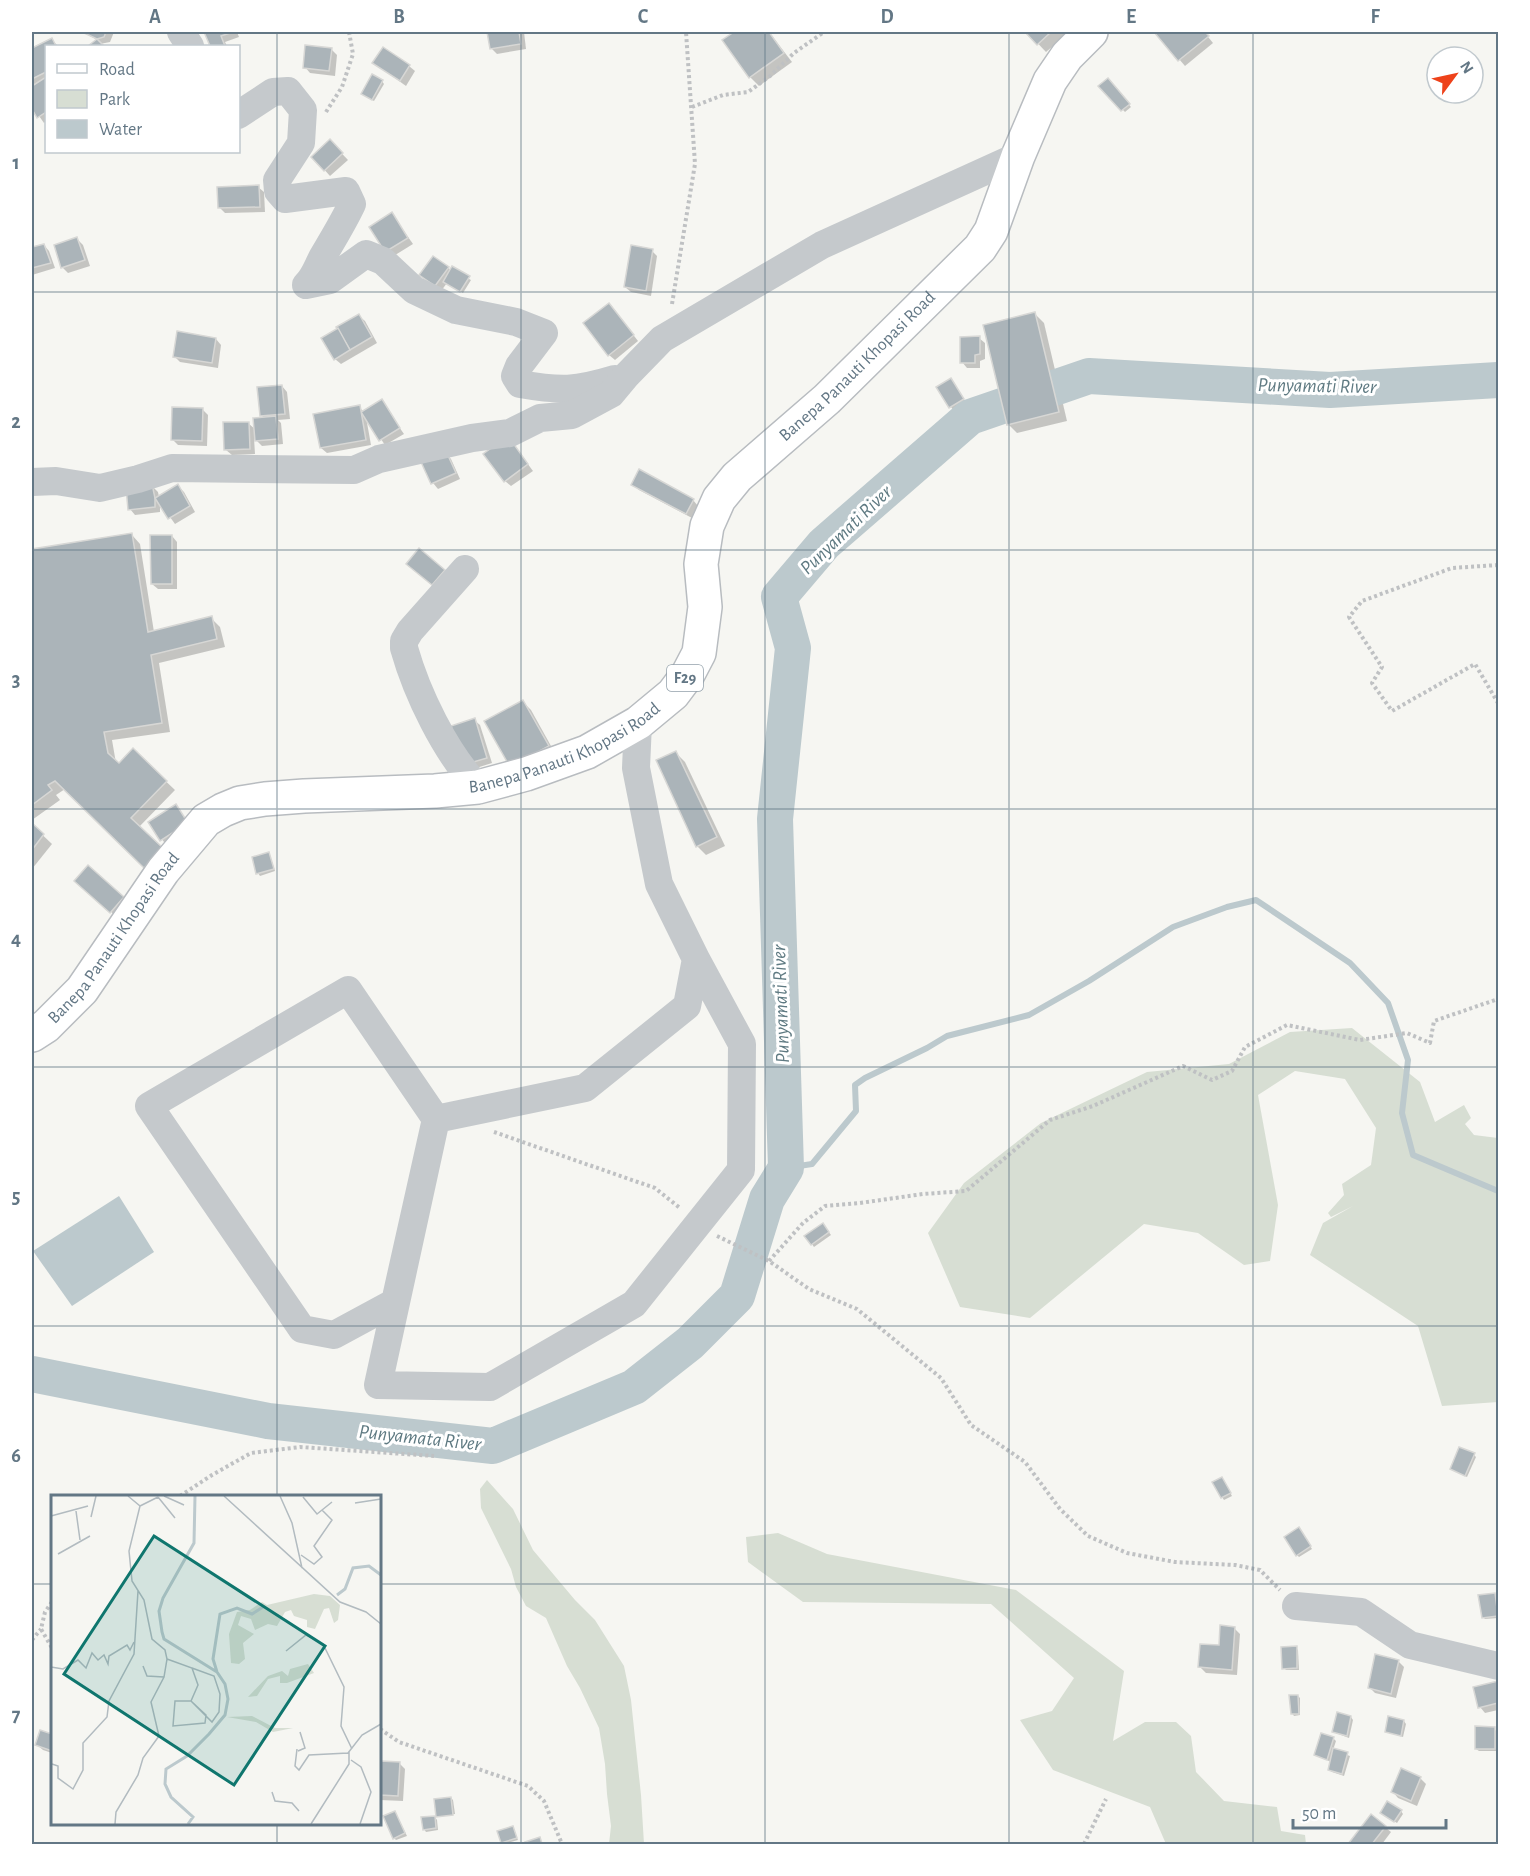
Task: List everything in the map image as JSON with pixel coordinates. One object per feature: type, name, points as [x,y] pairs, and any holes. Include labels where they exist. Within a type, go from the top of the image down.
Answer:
[{"type":"main road","name":"Banepa Panauti Khopasi Road","points":[[32,1035],[46,1026],[82,990],[163,871],[206,820],[223,810],[240,803],[275,798],[478,787],[526,774],[587,752],[638,723],[673,694],[688,674],[699,653],[705,607],[701,564],[708,526],[719,499],[737,477],[827,399],[980,248],[998,215],[1018,156],[1050,81],[1068,56],[1091,32]]},
{"type":"street","points":[[181,32],[189,45]]},
{"type":"street","points":[[240,115],[273,92],[288,91],[303,110],[302,143],[277,180],[278,190],[285,199],[346,191],[352,204],[323,256],[315,276],[306,285],[330,280],[366,254],[383,261],[414,290],[456,310],[516,322],[544,333],[519,366],[515,376],[520,384],[554,390],[585,388],[626,376]]},
{"type":"street","points":[[32,482],[56,481],[100,488],[172,468],[354,470],[379,459],[472,438],[510,433],[540,418],[572,415],[610,394],[662,339],[822,245],[1018,156]]},
{"type":"street","points":[[465,569],[410,631],[404,641],[404,648],[428,708],[448,747],[462,771],[478,787]]},
{"type":"street","points":[[436,1119],[395,1302],[334,1335],[302,1329],[149,1106],[348,990],[436,1119],[378,1385],[490,1387],[634,1304],[741,1170],[741,1044],[658,884],[636,768],[638,723]]},
{"type":"street","points":[[436,1119],[585,1088],[687,1006],[696,959]]},
{"type":"street","points":[[1296,1606],[1361,1612],[1410,1645],[1498,1666]]},
{"type":"path","points":[[326,113],[342,87],[353,54],[349,32]]},
{"type":"path","points":[[662,339],[675,291],[695,164],[686,32]]},
{"type":"path","points":[[692,107],[723,94],[748,92],[770,76],[794,53],[824,32]]},
{"type":"path","points":[[1498,565],[1452,568],[1362,601],[1348,617],[1382,667],[1372,683],[1392,711],[1475,664],[1498,704]]},
{"type":"path","points":[[769,1260],[803,1223],[825,1206],[966,1191],[1050,1120],[1093,1106],[1182,1066],[1212,1080],[1232,1071],[1245,1047],[1287,1025],[1360,1040],[1407,1033],[1430,1043],[1434,1021],[1498,999]]},
{"type":"path","points":[[494,1132],[655,1188],[722,1240],[769,1260],[809,1289],[857,1310],[941,1378],[971,1425],[1025,1462],[1060,1509],[1088,1536],[1127,1553],[1175,1562],[1235,1565],[1260,1570],[1296,1606]]},
{"type":"path","points":[[183,1495],[251,1453],[300,1447],[434,1456]]},
{"type":"path","points":[[32,1640],[41,1629],[45,1612],[51,1603]]},
{"type":"path","points":[[41,1629],[51,1646]]},
{"type":"path","points":[[381,1730],[399,1742],[528,1786],[544,1801],[561,1845]]},
{"type":"path","points":[[1084,1845],[1106,1799]]},
{"type":"green space","points":[[1352,1028],[1420,1082],[1435,1122],[1464,1105],[1471,1118],[1465,1124],[1474,1135],[1498,1138],[1498,1402],[1442,1406],[1418,1326],[1310,1255],[1323,1223],[1353,1206],[1331,1217],[1328,1213],[1344,1195],[1342,1184],[1371,1165],[1376,1128],[1345,1079],[1295,1071],[1258,1095],[1278,1205],[1270,1261],[1244,1265],[1198,1233],[1144,1224],[1030,1318],[960,1307],[928,1233],[964,1183],[1041,1123],[1147,1072],[1229,1064],[1290,1032]]},
{"type":"green space","points":[[487,1480],[513,1509],[533,1550],[595,1620],[624,1666],[631,1700],[644,1844],[609,1844],[611,1826],[599,1728],[567,1666],[546,1618],[526,1606],[516,1587],[511,1569],[481,1508],[480,1489]]},
{"type":"green space","points":[[778,1533],[827,1554],[1016,1590],[1124,1671],[1113,1741],[1145,1722],[1176,1722],[1191,1736],[1196,1772],[1224,1801],[1277,1807],[1281,1831],[1305,1835],[1306,1844],[1166,1844],[1150,1807],[1053,1770],[1020,1720],[1052,1711],[1074,1678],[991,1604],[803,1602],[748,1562],[746,1537]]},
{"type":"water","points":[[119,1196],[154,1252],[72,1306],[33,1251]]},
{"type":"building","points":[[82,32],[106,32],[104,37],[97,39]]},
{"type":"building","points":[[204,32],[233,32],[221,36],[225,45],[210,45]]},
{"type":"building","points":[[487,32],[519,32],[521,44],[490,49]]},
{"type":"building","points":[[734,32],[769,32],[784,53],[749,78],[722,40]]},
{"type":"building","points":[[1025,32],[1051,32],[1037,45]]},
{"type":"building","points":[[1154,32],[1205,32],[1209,36],[1178,61]]},
{"type":"building","points":[[52,38],[56,45],[45,45],[45,72],[32,79],[32,48]]},
{"type":"building","points":[[97,39],[103,45],[89,45]]},
{"type":"building","points":[[305,45],[332,48],[329,71],[303,68]]},
{"type":"building","points":[[383,47],[410,65],[400,81],[372,63]]},
{"type":"building","points":[[372,74],[383,80],[372,100],[361,94]]},
{"type":"building","points":[[45,78],[45,113],[37,118],[32,109],[32,86]]},
{"type":"building","points":[[1108,78],[1130,104],[1121,111],[1098,86]]},
{"type":"building","points":[[330,139],[343,153],[324,171],[311,157]]},
{"type":"building","points":[[259,185],[260,207],[218,208],[217,187]]},
{"type":"building","points":[[392,212],[408,238],[385,252],[369,227]]},
{"type":"building","points":[[77,237],[85,260],[61,268],[54,245]]},
{"type":"building","points":[[44,244],[51,263],[32,268],[32,247]]},
{"type":"building","points":[[631,245],[653,249],[646,291],[624,287]]},
{"type":"building","points":[[433,256],[449,267],[435,286],[419,275]]},
{"type":"building","points":[[452,266],[470,276],[460,292],[443,282]]},
{"type":"building","points":[[609,303],[634,335],[608,356],[583,323]]},
{"type":"building","points":[[1035,312],[1059,412],[1007,425],[983,325]]},
{"type":"building","points":[[359,314],[372,337],[350,350],[336,327]]},
{"type":"building","points":[[338,328],[350,350],[334,360],[321,338]]},
{"type":"building","points":[[177,331],[216,338],[212,363],[173,357]]},
{"type":"building","points":[[980,336],[980,354],[975,355],[975,363],[960,363],[960,337]]},
{"type":"building","points":[[951,378],[964,399],[949,408],[936,387]]},
{"type":"building","points":[[282,385],[285,414],[260,416],[257,387]]},
{"type":"building","points":[[382,399],[400,428],[379,441],[361,412]]},
{"type":"building","points":[[360,405],[366,440],[320,448],[313,414]]},
{"type":"building","points":[[172,407],[203,408],[202,441],[171,440]]},
{"type":"building","points":[[276,416],[278,439],[255,441],[253,418]]},
{"type":"building","points":[[223,422],[249,422],[250,449],[224,450]]},
{"type":"building","points":[[508,436],[528,464],[504,482],[483,454]]},
{"type":"building","points":[[446,451],[456,473],[431,484],[421,462]]},
{"type":"building","points":[[639,469],[694,499],[686,514],[631,485]]},
{"type":"building","points":[[152,484],[155,507],[128,510],[126,487]]},
{"type":"building","points":[[178,484],[190,506],[168,519],[155,498]]},
{"type":"building","points":[[132,533],[148,632],[212,616],[217,639],[151,655],[162,723],[104,732],[108,753],[119,763],[133,748],[167,781],[131,818],[163,848],[144,868],[55,781],[48,785],[52,790],[32,805],[32,549]]},
{"type":"building","points":[[150,535],[172,535],[172,584],[151,584]]},
{"type":"building","points":[[419,548],[445,570],[432,585],[406,564]]},
{"type":"building","points":[[523,700],[549,746],[510,767],[484,721]]},
{"type":"building","points":[[475,718],[487,758],[463,765],[451,726]]},
{"type":"building","points":[[676,751],[717,837],[696,847],[656,760]]},
{"type":"building","points":[[176,804],[188,823],[160,841],[148,822]]},
{"type":"building","points":[[32,823],[44,834],[32,850]]},
{"type":"building","points":[[269,852],[274,869],[256,874],[252,857]]},
{"type":"building","points":[[88,865],[124,897],[110,913],[74,881]]},
{"type":"building","points":[[823,1223],[829,1232],[811,1245],[804,1236]]},
{"type":"building","points":[[1459,1447],[1475,1453],[1465,1476],[1450,1469]]},
{"type":"building","points":[[1222,1477],[1231,1493],[1221,1498],[1212,1482]]},
{"type":"building","points":[[1299,1527],[1311,1546],[1296,1556],[1284,1537]]},
{"type":"building","points":[[1495,1593],[1498,1616],[1482,1618],[1478,1595]]},
{"type":"building","points":[[1220,1625],[1235,1627],[1232,1670],[1198,1667],[1200,1644],[1219,1645]]},
{"type":"building","points":[[1297,1646],[1297,1668],[1282,1669],[1281,1647]]},
{"type":"building","points":[[1375,1654],[1399,1660],[1391,1694],[1368,1688]]},
{"type":"building","points":[[1498,1681],[1498,1703],[1478,1708],[1473,1687]]},
{"type":"building","points":[[1289,1695],[1298,1695],[1299,1714],[1291,1714]]},
{"type":"building","points":[[1337,1712],[1351,1716],[1347,1736],[1332,1732]]},
{"type":"building","points":[[1388,1716],[1404,1720],[1401,1736],[1385,1732]]},
{"type":"building","points":[[1475,1726],[1495,1727],[1495,1749],[1475,1749]]},
{"type":"building","points":[[40,1730],[51,1734],[51,1751],[35,1745]]},
{"type":"building","points":[[1321,1733],[1334,1737],[1327,1760],[1314,1755]]},
{"type":"building","points":[[1333,1748],[1348,1752],[1342,1774],[1328,1770]]},
{"type":"building","points":[[381,1761],[400,1762],[398,1796],[381,1795]]},
{"type":"building","points":[[1401,1768],[1421,1777],[1411,1801],[1391,1792]]},
{"type":"building","points":[[451,1797],[453,1815],[436,1817],[434,1799]]},
{"type":"building","points":[[1387,1801],[1402,1810],[1394,1822],[1380,1813]]},
{"type":"building","points":[[395,1811],[405,1833],[393,1839],[383,1816]]},
{"type":"building","points":[[1371,1814],[1386,1826],[1372,1844],[1348,1844]]},
{"type":"building","points":[[435,1816],[436,1828],[423,1830],[421,1817]]},
{"type":"building","points":[[513,1826],[517,1838],[501,1843],[497,1831]]},
{"type":"building","points":[[540,1837],[542,1844],[526,1844],[525,1842]]},
{"type":"waterway","name":"Punyamati River","points":[[32,1374],[268,1421],[493,1446],[634,1387],[690,1343],[737,1296],[767,1199],[786,1168],[775,819],[793,648],[779,597],[824,544],[970,417],[1089,376],[1330,390],[1498,380]]},
{"type":"waterway","points":[[786,1168],[812,1164],[856,1111],[855,1085],[865,1078],[947,1036],[1029,1015],[1089,981],[1173,927],[1227,907],[1256,900],[1350,963],[1388,1003],[1408,1060],[1402,1113],[1413,1155],[1498,1191]]},
{"type":"water label","name":"Punyamata River","points":[[420,1438]]}]
